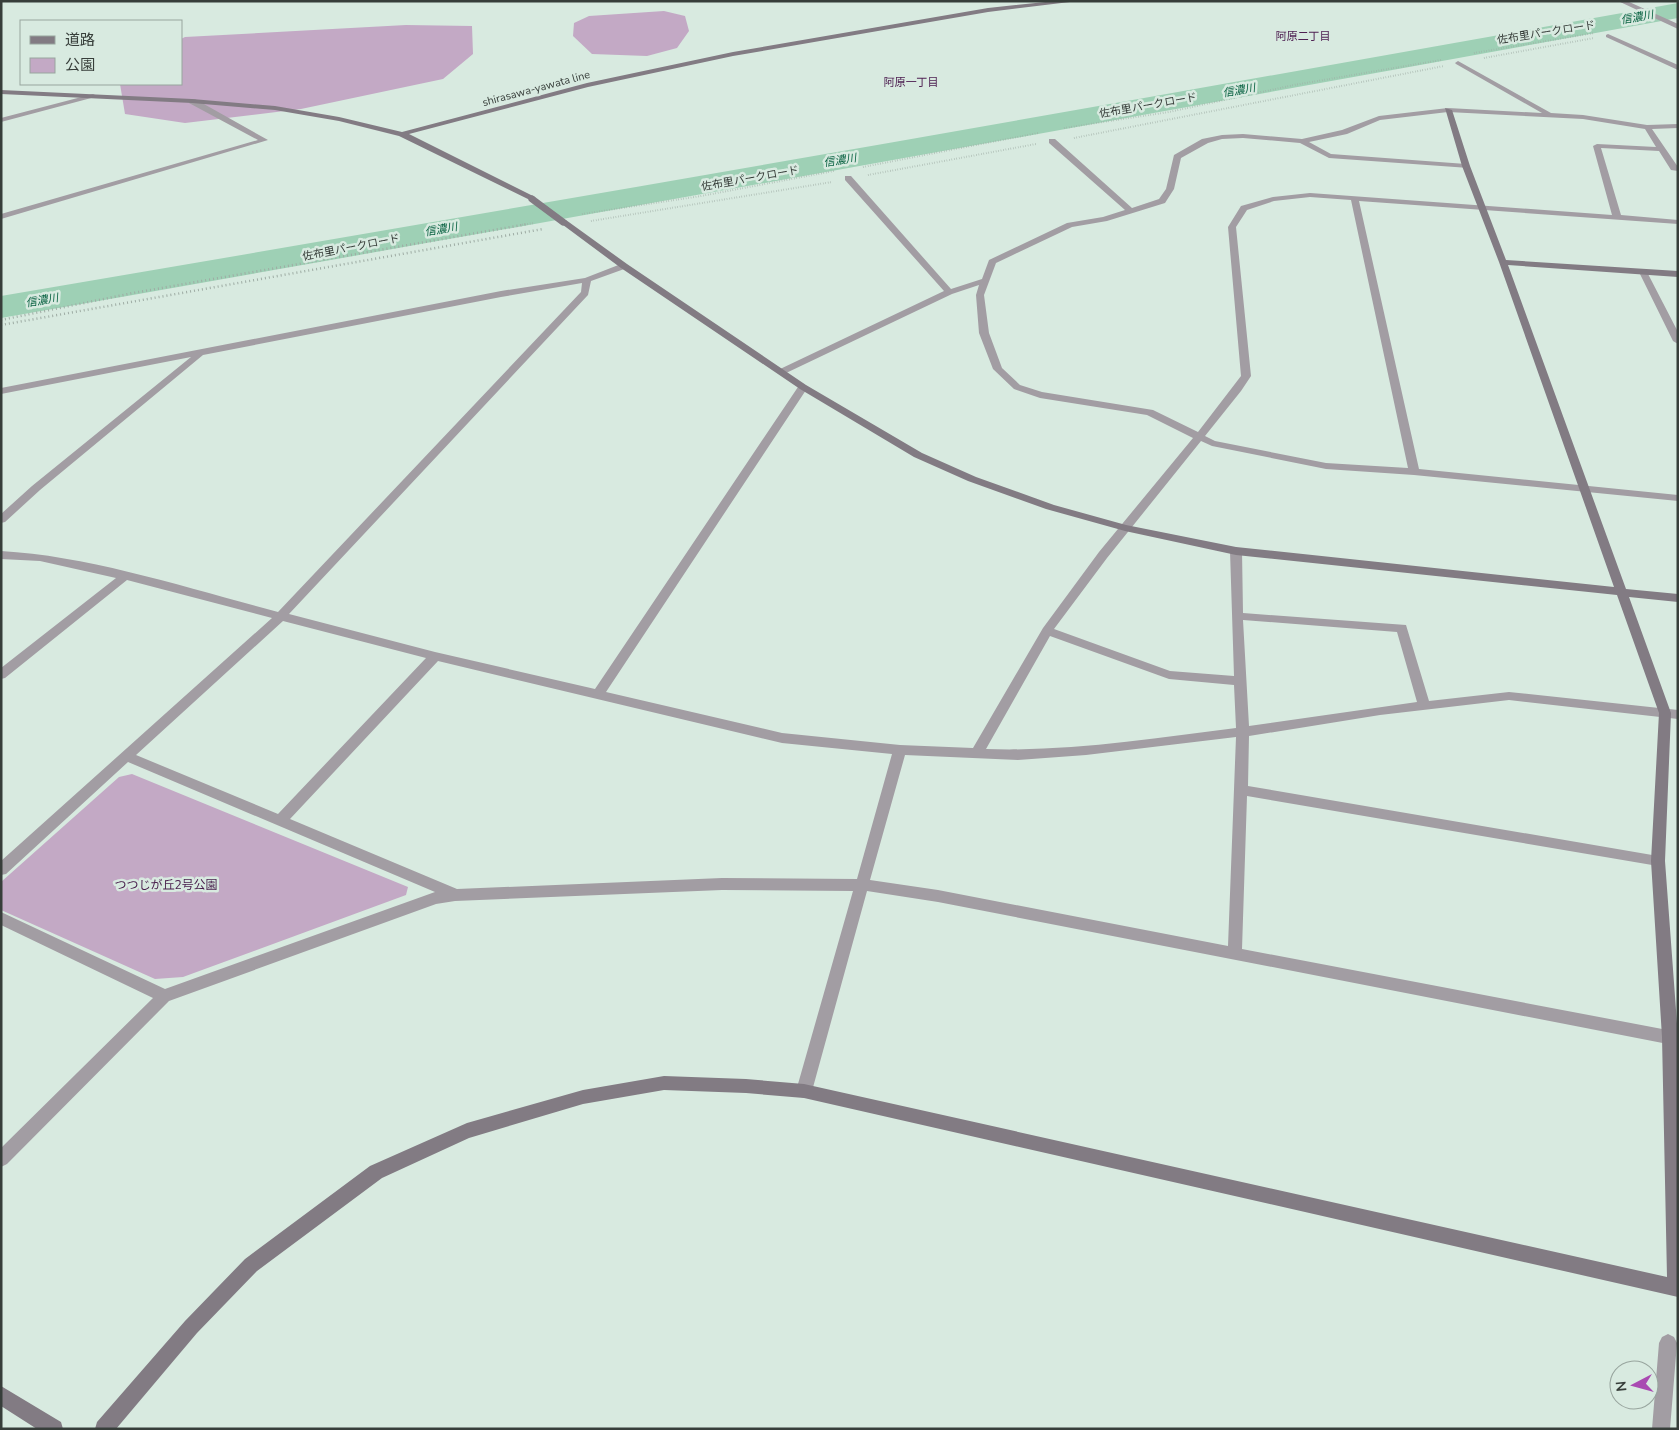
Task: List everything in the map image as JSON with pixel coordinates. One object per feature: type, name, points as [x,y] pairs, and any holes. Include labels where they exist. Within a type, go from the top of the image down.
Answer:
[{"type":"street","name":"shirasawa-yawata line","points":[[1,92],[192,101],[275,108],[339,119],[402,134],[587,85],[733,54],[988,10],[1075,1]]},
{"type":"street","points":[[1621,1],[1678,27]]},
{"type":"street","points":[[1608,36],[1678,68]]},
{"type":"street","points":[[1458,63],[1552,115]]},
{"type":"street","points":[[1,120],[93,96]]},
{"type":"street","points":[[1,218],[264,140],[192,101]]},
{"type":"street","points":[[104,1429],[192,1327],[251,1265],[376,1172],[466,1131],[583,1097],[664,1083],[746,1086],[804,1091],[1677,1288],[1674,1038],[1658,861],[1671,714],[1585,490],[1503,262],[1466,166],[1448,110]]},
{"type":"street","points":[[1678,126],[1647,127],[1583,117],[1448,110],[1379,118],[1344,132],[1302,141],[1243,136],[1204,141],[1177,158],[1170,189],[1162,201],[1104,219],[1070,225],[992,262],[983,281],[980,295],[984,333],[998,369],[1017,386],[1040,396],[1150,412],[1212,443],[1326,466],[1414,472],[1678,498]]},
{"type":"street","points":[[1647,127],[1674,168],[1678,169]]},
{"type":"street","points":[[402,134],[532,199],[624,266],[803,387],[918,455],[972,479],[1050,507],[1125,528],[1236,551],[1678,598]]},
{"type":"street","points":[[1052,141],[1131,211]]},
{"type":"street","points":[[1302,141],[1330,156],[1466,166]]},
{"type":"street","points":[[1617,217],[1597,146],[1662,149]]},
{"type":"street","points":[[848,178],[949,292]]},
{"type":"street","points":[[977,753],[1047,631],[1125,528],[1246,376],[1237,264],[1232,227],[1244,208],[1272,199],[1310,195],[1678,222]]},
{"type":"street","points":[[1354,198],[1414,472]]},
{"type":"street","points":[[1503,262],[1678,274]]},
{"type":"street","points":[[1,391],[492,296],[587,280],[624,266]]},
{"type":"street","points":[[1643,272],[1678,341]]},
{"type":"street","points":[[1,870],[281,616],[585,293],[587,280]]},
{"type":"street","points":[[781,372],[949,292],[983,281]]},
{"type":"street","points":[[1,520],[200,354]]},
{"type":"street","points":[[598,694],[803,387]]},
{"type":"street","points":[[1235,954],[1243,732],[1237,616],[1236,551]]},
{"type":"street","points":[[1,555],[40,557],[126,576],[435,656],[782,738],[900,750],[1018,755],[1243,732],[1380,711],[1509,696],[1671,714]]},
{"type":"street","points":[[1,675],[126,576]]},
{"type":"street","points":[[1237,616],[1402,628],[1424,706]]},
{"type":"street","points":[[1047,631],[1169,675],[1241,682]]},
{"type":"street","points":[[281,820],[435,656]]},
{"type":"street","points":[[804,1091],[900,750]]},
{"type":"street","points":[[127,756],[455,895]]},
{"type":"street","points":[[1240,790],[1658,861]]},
{"type":"street","points":[[1,1159],[164,996],[435,898],[455,895],[722,884],[863,885],[938,896],[1674,1038]]},
{"type":"street","points":[[1,918],[164,996]]},
{"type":"street","points":[[1661,1429],[1668,1343]]},
{"type":"street","points":[[1,1395],[54,1429]]},
{"type":"path","name":"佐布里パークロード","points":[[1472,54],[1600,32]]},
{"type":"path","points":[[1,325],[565,224],[848,178],[1608,36]]},
{"type":"path","name":"佐布里パークロード","points":[[1063,128],[1169,112],[1294,85],[1446,59]]},
{"type":"path","points":[[862,168],[1044,132]]},
{"type":"path","name":"佐布里パークロード","points":[[575,215],[701,196],[837,171]]},
{"type":"path","name":"佐布里パークロード","points":[[1,320],[133,293],[539,222]]},
{"type":"green space","points":[[664,11],[685,16],[689,31],[677,48],[647,56],[592,54],[573,36],[574,23],[589,16]]},
{"type":"green space","points":[[406,25],[472,26],[473,54],[443,79],[301,109],[185,123],[125,114],[120,85],[182,85],[182,38]]},
{"type":"green space","name":"つつじが丘2号公園","points":[[132,774],[408,887],[406,895],[183,977],[155,979],[1,910],[1,882],[119,777]]},
{"type":"waterway","name":"信濃川","points":[[1,307],[429,233],[720,180],[918,148],[1678,10]]},
{"type":"district","name":"阿原二丁目","points":[[1303,36]]},
{"type":"district","name":"阿原一丁目","points":[[911,82]]}]
